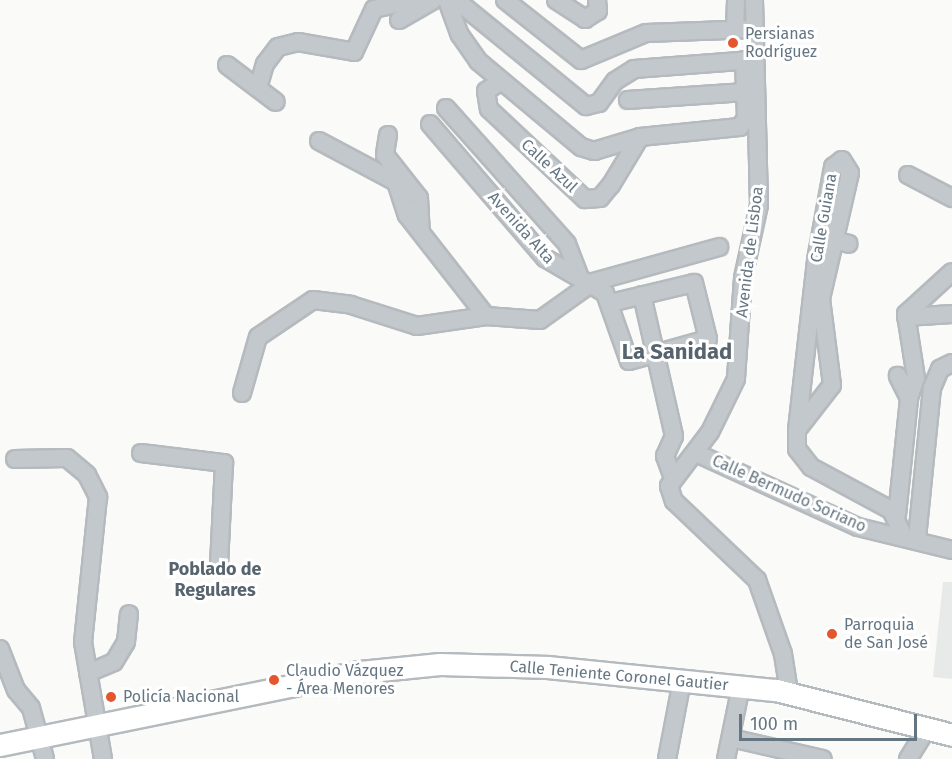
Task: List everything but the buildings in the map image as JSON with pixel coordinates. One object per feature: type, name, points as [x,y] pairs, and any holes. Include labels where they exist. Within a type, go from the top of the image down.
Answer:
[{"type":"main road","name":"Calle Teniente Coronel Gautier","points":[[0,745],[413,665],[548,667],[741,686],[789,693],[952,735]]},
{"type":"street","points":[[258,88],[265,64],[278,47],[298,42],[354,52],[374,9],[414,0]]},
{"type":"street","points":[[399,20],[433,0]]},
{"type":"street","points":[[447,0],[468,48],[501,81]]},
{"type":"street","points":[[456,0],[586,106],[599,103],[628,71],[751,60],[745,92],[745,122],[732,127],[640,137]]},
{"type":"street","points":[[505,0],[581,60],[598,58],[628,38],[755,29]]},
{"type":"street","points":[[556,0],[577,17],[589,18],[598,11],[597,0]]},
{"type":"street","points":[[735,29],[736,0]]},
{"type":"street","name":"Avenida de Lisboa","points":[[673,478],[696,453],[736,380],[743,278],[759,205],[751,60],[755,29],[754,0]]},
{"type":"street","points":[[227,65],[276,102]]},
{"type":"street","name":"Calle Azul","points":[[501,81],[581,147],[594,151],[640,137],[611,186],[600,198],[585,199],[489,109],[486,91],[501,81]]},
{"type":"street","points":[[628,100],[745,92]]},
{"type":"street","points":[[446,108],[567,244],[586,278]]},
{"type":"street","name":"Avenida Alta","points":[[430,124],[545,258],[586,278],[611,303],[629,361],[656,357]]},
{"type":"street","points":[[388,135],[385,155],[419,198],[421,232]]},
{"type":"street","points":[[319,141],[396,182],[407,215],[486,316]]},
{"type":"street","name":"Calle Guiana","points":[[797,430],[832,385],[821,298],[832,240],[850,173],[842,160],[832,167],[816,260],[797,430],[797,449],[811,467],[897,515]]},
{"type":"street","points":[[908,175],[952,198]]},
{"type":"street","points":[[832,240],[849,244]]},
{"type":"street","points":[[242,393],[258,337],[313,300],[351,305],[417,326],[486,316],[540,320],[586,278],[719,247]]},
{"type":"street","points":[[906,317],[952,272]]},
{"type":"street","points":[[611,303],[691,282],[699,287],[709,334],[705,342],[656,357]]},
{"type":"street","points":[[642,295],[674,436],[664,456],[673,478],[674,501],[757,580],[783,654],[789,693]]},
{"type":"street","points":[[906,317],[952,314]]},
{"type":"street","points":[[906,317],[916,378],[909,398],[897,515],[910,537]]},
{"type":"street","points":[[910,537],[932,388],[940,369],[952,363]]},
{"type":"street","points":[[898,376],[909,398]]},
{"type":"street","points":[[809,415],[834,402],[841,384]]},
{"type":"street","points":[[141,453],[224,463],[219,567]]},
{"type":"street","name":"Calle Bermudo Soriano","points":[[696,453],[852,524],[910,537],[952,550]]},
{"type":"street","points":[[15,459],[67,458],[96,489],[100,515],[83,604],[88,673],[103,759]]},
{"type":"street","points":[[88,673],[114,662],[126,642],[129,614]]},
{"type":"street","points":[[0,649],[40,737],[45,759]]},
{"type":"street","points":[[667,759],[682,680]]},
{"type":"street","points":[[726,759],[741,686]]},
{"type":"street","points":[[908,759],[927,729]]},
{"type":"street","points":[[730,738],[814,758]]},
{"type":"shaded area","points":[[943,582],[952,582],[952,679],[933,677]]},
{"type":"place","name":"Persianas Rodríguez","points":[[733,43]]},
{"type":"place","name":"Parroquia de San José","points":[[832,634]]},
{"type":"place","name":"Claudio Vázquez - Área Menores","points":[[274,680]]},
{"type":"place","name":"Policía Nacional","points":[[111,697]]},
{"type":"district","name":"La Sanidad","points":[[677,352]]},
{"type":"district","name":"Poblado de Regulares","points":[[215,580]]}]
